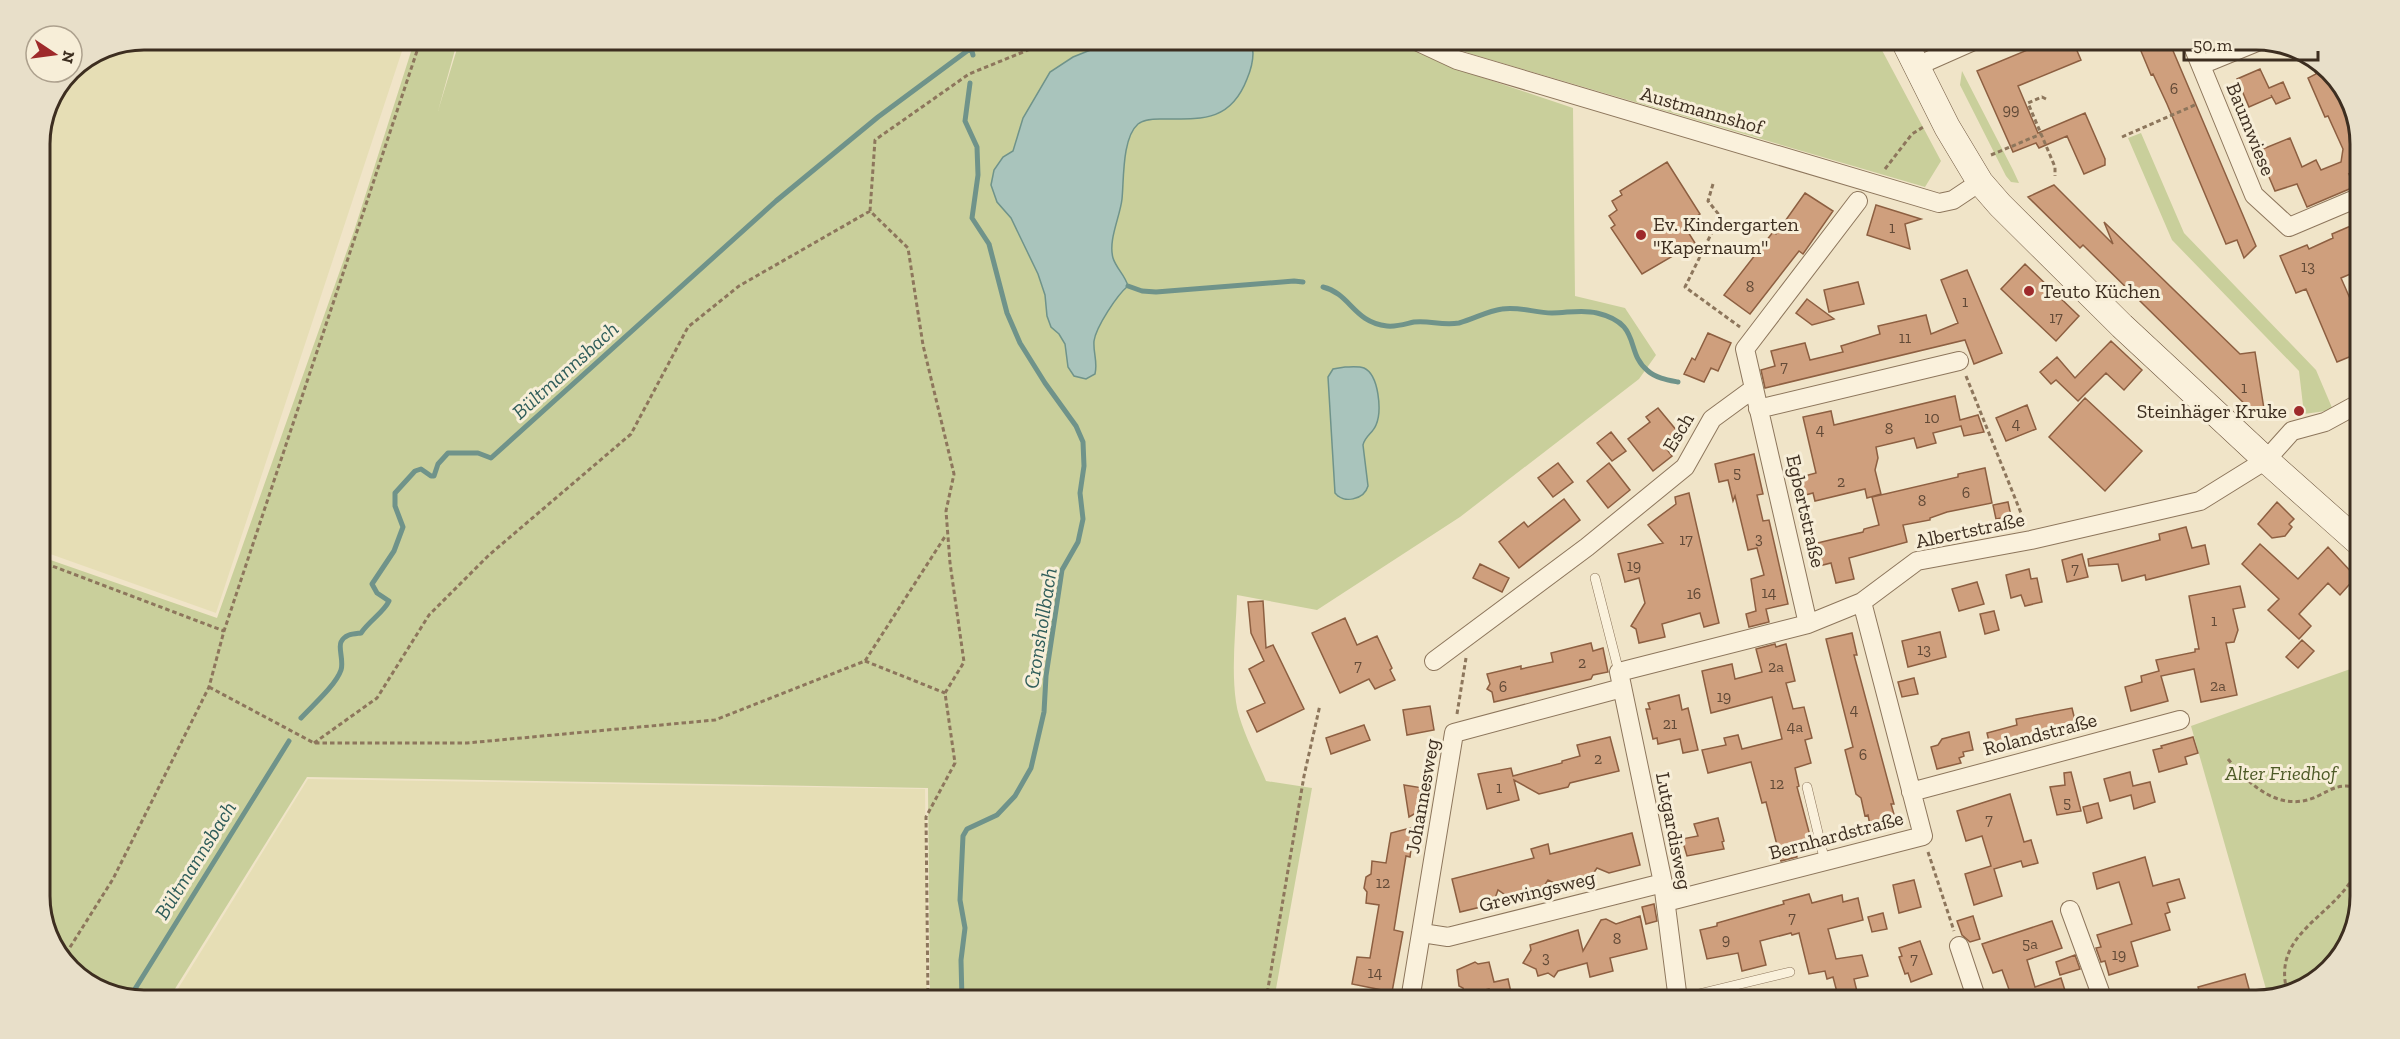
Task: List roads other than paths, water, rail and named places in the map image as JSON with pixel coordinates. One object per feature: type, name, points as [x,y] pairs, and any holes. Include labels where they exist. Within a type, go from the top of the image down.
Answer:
[{"type":"main road","points":[[1908,49],[1941,115],[1980,182],[2000,206],[2045,252],[2266,460],[2350,535]]},
{"type":"street","name":"Austmannshof","points":[[1433,49],[1457,60],[1940,203],[1953,200],[1980,182]]},
{"type":"street","points":[[1917,66],[1955,49]]},
{"type":"street","name":"Baumwiese","points":[[2194,49],[2254,195],[2289,227],[2350,201]]},
{"type":"street","name":"Baumwiese","points":[[2201,65],[2240,49]]},
{"type":"street","points":[[1753,389],[1745,349],[1858,201]]},
{"type":"street","points":[[1758,409],[1959,361]]},
{"type":"street","name":"Egbertstraße","points":[[1753,389],[1808,624]]},
{"type":"street","name":"Esch","points":[[1434,661],[1587,547],[1685,467],[1712,419],[1753,389]]},
{"type":"street","name":"Albertstraße","points":[[1620,680],[1808,624],[1862,602],[1917,561],[2031,540],[2200,501],[2266,460],[2292,431],[2325,422],[2350,408]]},
{"type":"street","name":"Bernhardstraße","points":[[1666,902],[1923,836],[1862,602]]},
{"type":"street","name":"Johannesweg","points":[[1412,990],[1454,734],[1620,680]]},
{"type":"street","name":"Lutgardisweg","points":[[1620,680],[1663,883],[1677,990]]},
{"type":"street","name":"Rolandstraße","points":[[1911,792],[2180,720]]},
{"type":"street","name":"Grewingsweg","points":[[1422,933],[1448,937],[1663,883]]},
{"type":"street","points":[[2070,910],[2099,990]]},
{"type":"street","points":[[1959,946],[1974,990]]},
{"type":"lane","points":[[1595,578],[1620,680]]},
{"type":"lane","points":[[1807,787],[1825,862]]},
{"type":"lane","points":[[1715,990],[1790,972]]},
{"type":"water","points":[[1093,49],[1253,49],[1249,74],[1240,93],[1223,111],[1201,118],[1146,120],[1133,130],[1126,149],[1121,206],[1112,244],[1113,258],[1128,286],[1113,304],[1099,328],[1094,341],[1095,374],[1086,379],[1074,376],[1068,367],[1065,344],[1051,327],[1047,316],[1045,295],[1038,274],[1011,218],[997,202],[991,185],[994,170],[1003,157],[1013,151],[1023,118],[1050,72],[1073,57]]},
{"type":"water","points":[[1362,367],[1369,372],[1376,385],[1379,403],[1376,425],[1363,445],[1368,486],[1362,495],[1353,499],[1343,499],[1335,493],[1328,377],[1333,369]]},
{"type":"waterway","name":"Bültmannsbach","points":[[301,718],[329,689],[338,676],[342,666],[340,645],[343,639],[361,633],[389,601],[377,593],[372,584],[394,551],[403,527],[395,506],[395,493],[415,471],[421,469],[434,476],[438,464],[448,453],[478,453],[491,458],[776,201],[878,117],[970,49]]},
{"type":"waterway","name":"Cronshollbach","points":[[971,49],[973,55]]},
{"type":"waterway","name":"Cronshollbach","points":[[962,990],[961,960],[965,928],[960,900],[963,836],[967,829],[997,815],[1015,796],[1031,768],[1044,712],[1046,676],[1062,570],[1078,542],[1083,519],[1080,493],[1084,466],[1083,442],[1076,426],[1020,343],[1007,313],[989,244],[972,218],[978,175],[977,147],[965,121],[970,83]]},
{"type":"waterway","points":[[1128,286],[1142,291],[1156,292],[1303,282]]},
{"type":"waterway","points":[[1323,287],[1340,295],[1367,319],[1387,326],[1414,322],[1459,323],[1491,311],[1508,308],[1546,313],[1580,311],[1597,313],[1621,324],[1627,331],[1641,364],[1648,371],[1658,377],[1678,382]]},
{"type":"waterway","name":"Bültmannsbach","points":[[135,989],[289,741]]},
{"type":"place","name":"Ev. Kindergarten \"Kapernaum\"","points":[[1641,235]]},
{"type":"place","name":"Teuto Küchen","points":[[2029,291]]},
{"type":"place","name":"Steinhäger Kruke","points":[[2299,411]]},
{"type":"park label","name":"Alter Friedhof","points":[[2281,773]]}]
